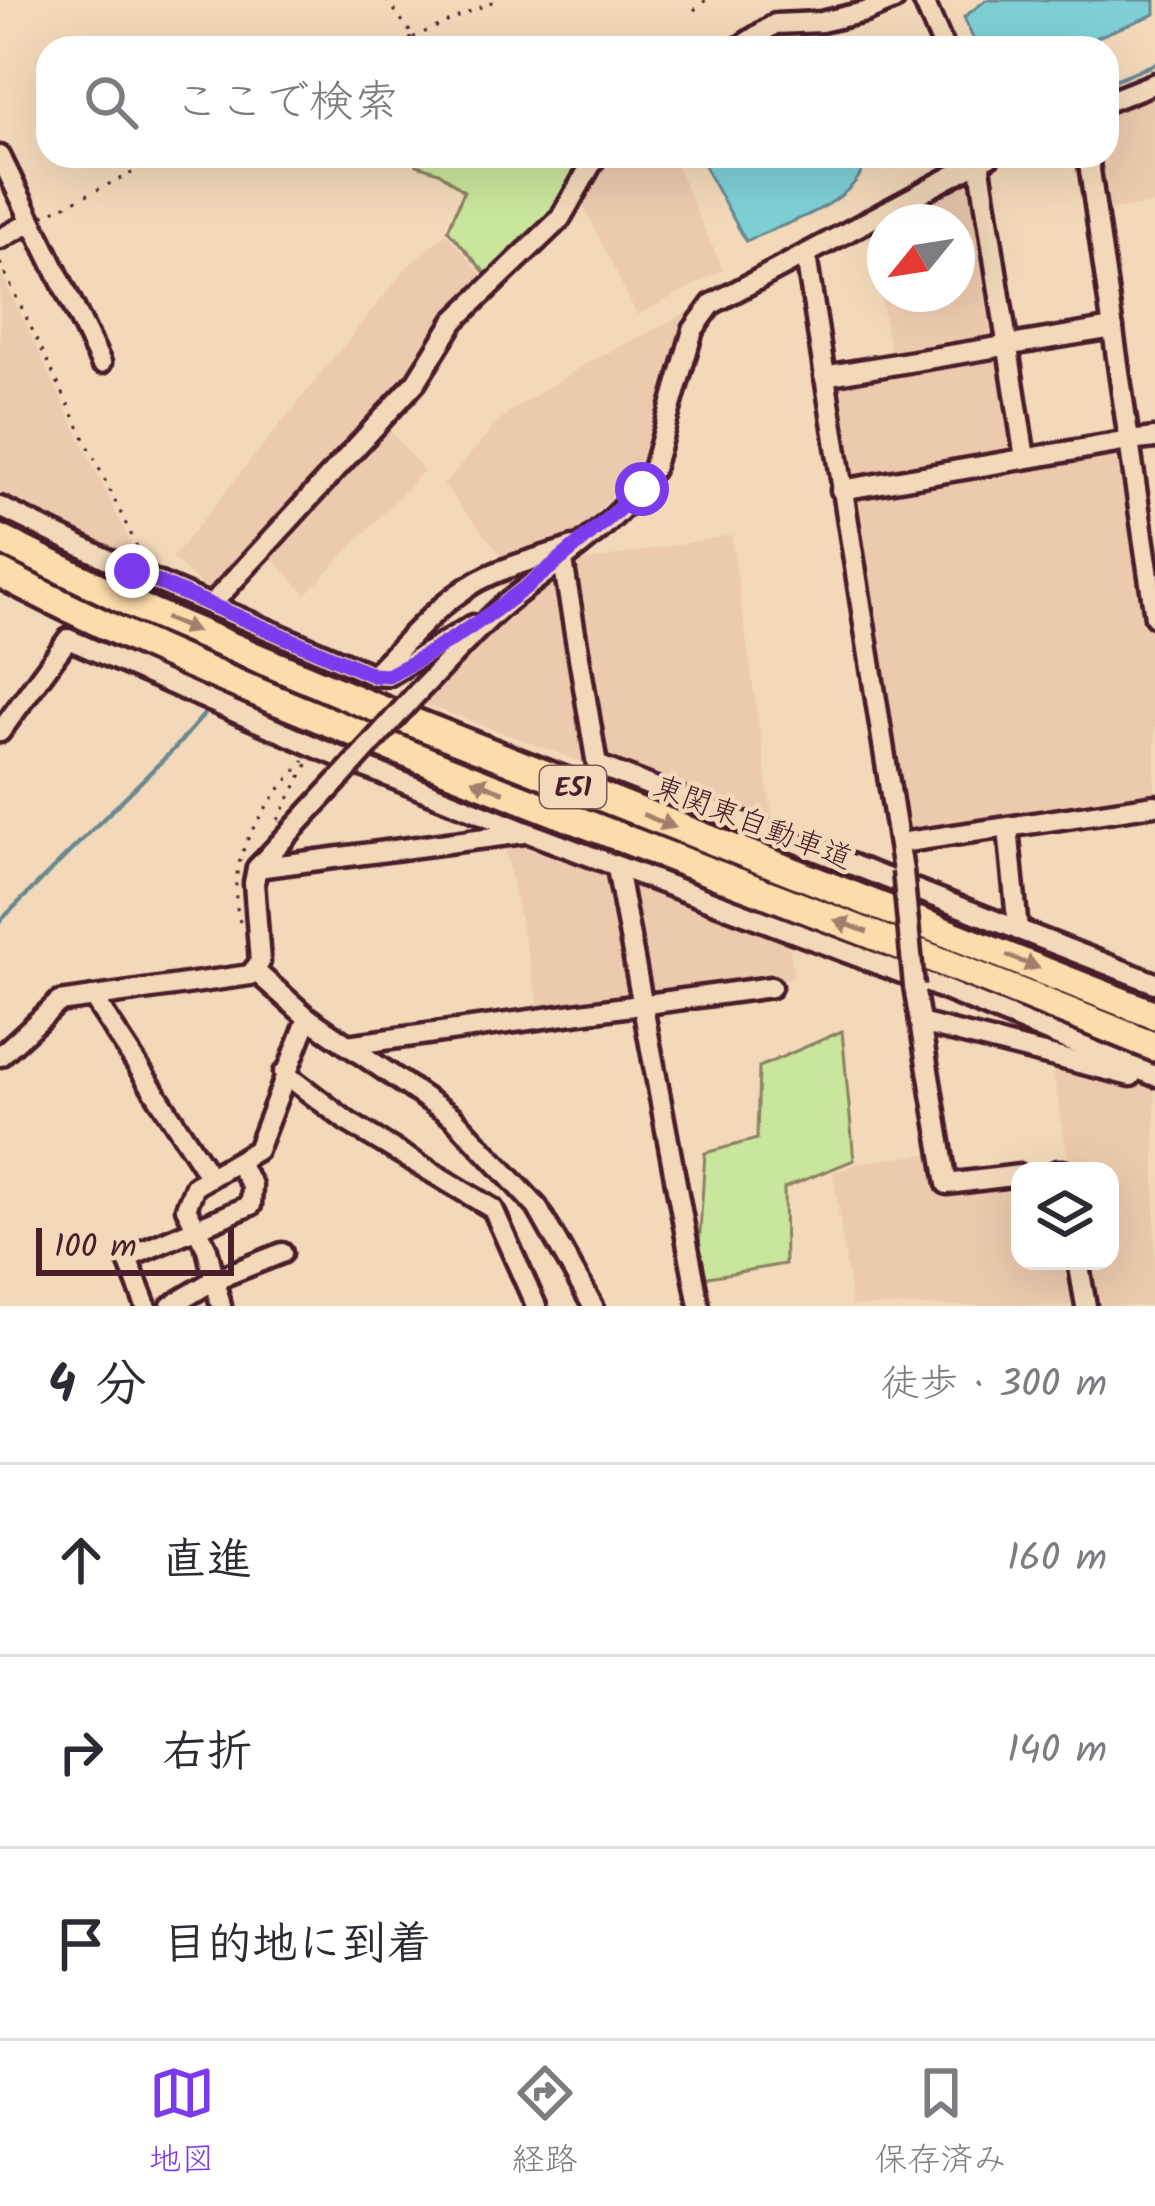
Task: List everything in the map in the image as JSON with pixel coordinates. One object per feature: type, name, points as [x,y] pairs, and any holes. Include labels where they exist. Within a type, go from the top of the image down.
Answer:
[{"type":"highway","name":"東関東自動車道","points":[[0,539],[145,610],[380,710],[1155,1016]]},
{"type":"highway","name":"東関東自動車道","points":[[0,573],[128,637],[346,729],[1155,1047]]},
{"type":"street","points":[[756,36],[775,24],[821,22],[894,0]]},
{"type":"street","points":[[923,0],[939,36]]},
{"type":"street","points":[[1119,97],[1155,83]]},
{"type":"street","points":[[0,157],[101,363]]},
{"type":"street","points":[[211,605],[416,382],[454,320],[560,219],[589,168]]},
{"type":"street","points":[[0,507],[132,571],[373,675],[388,676],[501,608],[563,561],[642,489],[653,469],[693,330],[712,304],[967,168]]},
{"type":"street","points":[[985,168],[1025,458]]},
{"type":"street","points":[[1090,168],[1155,617]]},
{"type":"street","points":[[0,239],[31,222]]},
{"type":"street","points":[[806,256],[900,843],[914,986],[947,1184],[1011,1176]]},
{"type":"street","points":[[824,376],[1113,328]]},
{"type":"street","points":[[841,490],[1155,438]]},
{"type":"street","points":[[373,675],[403,642],[488,575],[578,545]]},
{"type":"street","points":[[563,561],[597,766],[1155,983]]},
{"type":"street","points":[[0,1055],[59,1002],[250,975],[260,962],[257,868],[501,608]]},
{"type":"street","points":[[0,732],[68,639],[316,747],[617,868],[926,982],[1155,1077]]},
{"type":"street","points":[[900,843],[1155,805]]},
{"type":"street","points":[[1008,827],[1018,930]]},
{"type":"street","points":[[257,868],[529,832]]},
{"type":"street","points":[[617,868],[699,1306]]},
{"type":"street","points":[[254,970],[308,1018],[453,1117],[538,1207],[593,1306]]},
{"type":"street","points":[[347,1045],[771,987]]},
{"type":"street","points":[[93,997],[210,1177]]},
{"type":"street","points":[[221,1306],[186,1208],[195,1186],[256,1150],[308,1018]]},
{"type":"street","points":[[920,1023],[1144,1080],[1155,1077]]},
{"type":"street","points":[[284,1073],[348,1122],[493,1209],[536,1306]]},
{"type":"street","points":[[146,1306],[127,1258],[250,1205],[252,1184],[237,1162]]},
{"type":"street","points":[[171,1306],[214,1280],[282,1253]]},
{"type":"street","points":[[1080,1270],[1086,1306]]},
{"type":"path","points":[[387,0],[413,36]]},
{"type":"path","points":[[416,36],[496,0]]},
{"type":"path","points":[[694,10],[706,0]]},
{"type":"path","points":[[31,222],[142,168]]},
{"type":"path","points":[[0,262],[140,553],[132,571]]},
{"type":"path","points":[[278,820],[316,747]]},
{"type":"shaded area","points":[[1155,91],[1155,204],[1102,211],[1096,168],[1119,168],[1119,106]]},
{"type":"shaded area","points":[[601,168],[677,168],[723,270],[637,315],[582,203]]},
{"type":"shaded area","points":[[976,171],[1000,341],[891,355],[883,312],[975,312],[975,204],[915,204]]},
{"type":"shaded area","points":[[446,233],[483,276],[444,319],[408,375],[210,592],[172,558],[408,266]]},
{"type":"shaded area","points":[[0,271],[134,551],[130,561],[0,492]]},
{"type":"shaded area","points":[[692,310],[637,472],[570,539],[507,562],[443,485],[506,414],[582,366]]},
{"type":"shaded area","points":[[1002,352],[1019,453],[849,482],[834,381]]},
{"type":"shaded area","points":[[386,426],[424,471],[306,594],[266,552]]},
{"type":"shaded area","points":[[1126,448],[1155,657],[1155,799],[906,835],[848,495]]},
{"type":"shaded area","points":[[731,535],[774,829],[607,758],[571,564]]},
{"type":"shaded area","points":[[560,573],[590,765],[419,702],[509,613]]},
{"type":"shaded area","points":[[528,837],[615,873],[638,999],[540,1012],[503,840]]},
{"type":"shaded area","points":[[630,878],[788,937],[794,978],[654,999]]},
{"type":"shaded area","points":[[1052,1066],[1155,1089],[1155,1306],[1092,1306],[1086,1270],[1119,1270],[1119,1162],[1068,1162]]},
{"type":"shaded area","points":[[934,1153],[945,1195],[1011,1184],[1011,1270],[1073,1270],[1079,1306],[852,1306],[833,1173],[863,1162]]},
{"type":"green space","points":[[426,168],[579,168],[557,209],[487,275],[448,230],[464,191]]},
{"type":"green space","points":[[842,1031],[854,1160],[784,1188],[785,1264],[697,1279],[705,1153],[757,1139],[759,1067]]},
{"type":"water","points":[[986,0],[1155,0],[1155,14],[1100,36],[972,36],[964,17]]},
{"type":"water","points":[[863,169],[855,183],[828,204],[746,241],[706,170]]},
{"type":"waterway","points":[[1119,78],[1155,64]]},
{"type":"waterway","points":[[0,921],[208,710]]},
{"type":"route","points":[[132,571],[373,675],[388,676],[501,608],[563,561],[642,489]]}]
